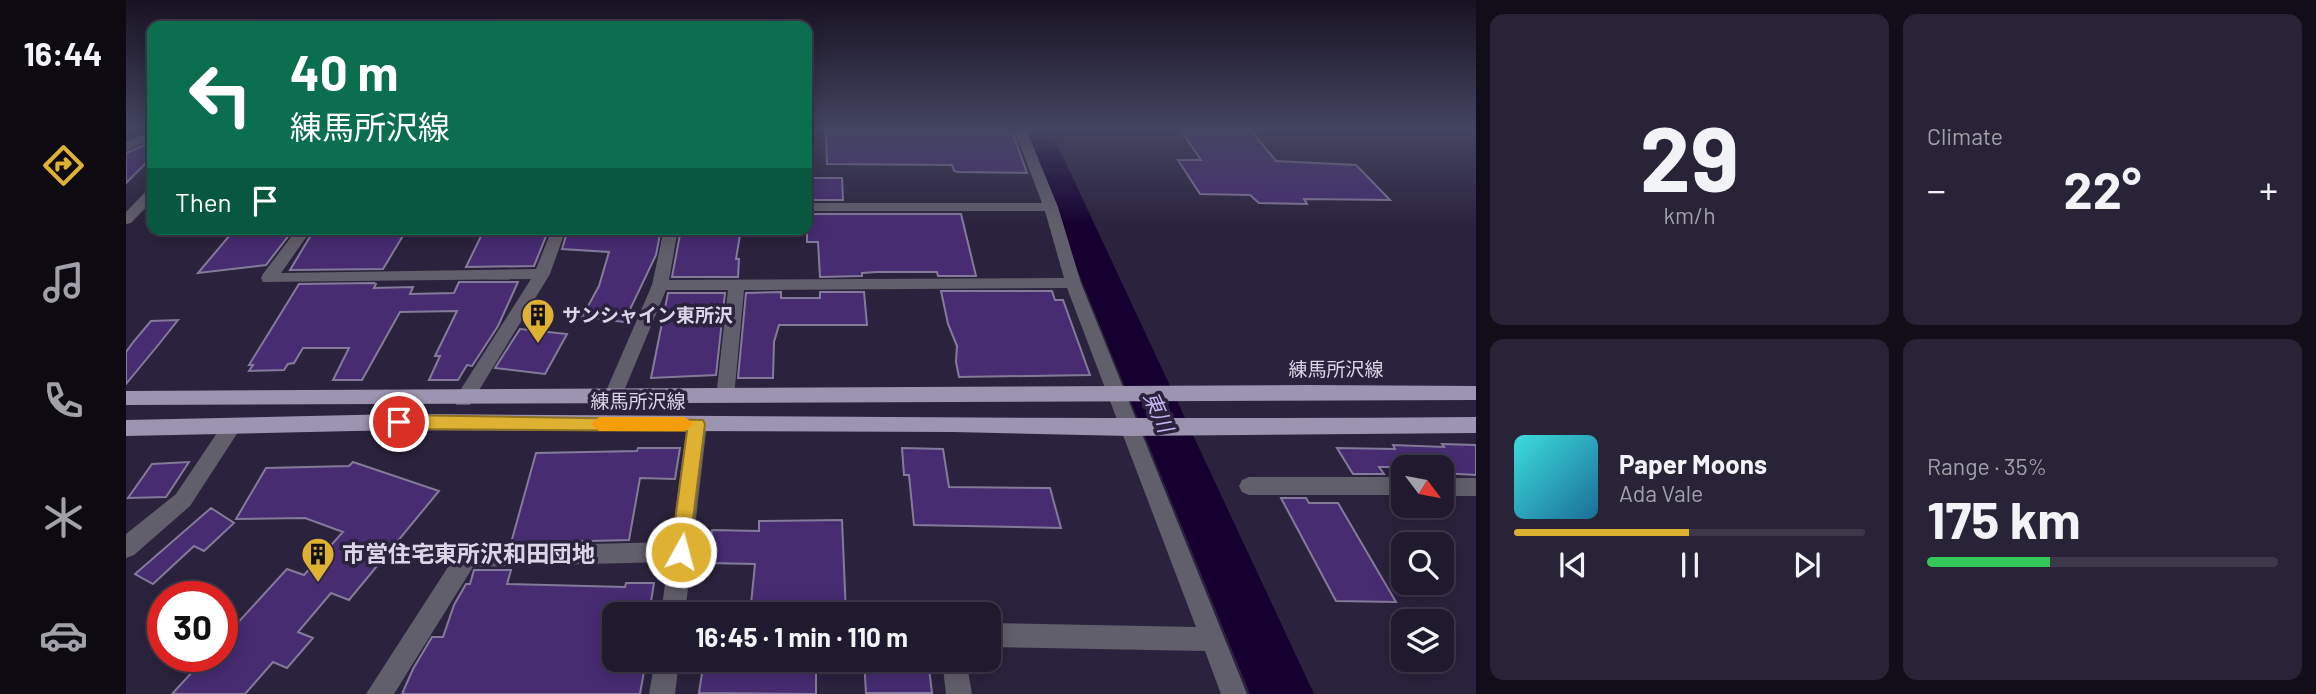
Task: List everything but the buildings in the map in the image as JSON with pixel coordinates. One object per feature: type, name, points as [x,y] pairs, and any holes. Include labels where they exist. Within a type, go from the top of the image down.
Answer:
[{"type":"main road","name":"練馬所沢線","points":[[126,398],[463,400],[1476,393]]},
{"type":"main road","name":"練馬所沢線","points":[[126,428],[399,422],[953,424],[1139,428],[1476,425]]},
{"type":"street","points":[[1033,161],[1051,207],[1073,282],[1126,394],[1139,428],[1212,639],[1234,694]]},
{"type":"street","points":[[126,220],[147,198]]},
{"type":"street","points":[[812,207],[1051,207]]},
{"type":"street","points":[[301,235],[269,278],[541,274]]},
{"type":"street","points":[[463,400],[541,274],[557,235]]},
{"type":"street","points":[[612,398],[660,285],[670,235]]},
{"type":"street","points":[[660,285],[1073,282]]},
{"type":"street","points":[[725,397],[737,284]]},
{"type":"street","points":[[675,602],[697,424]]},
{"type":"street","points":[[126,548],[183,500],[232,426]]},
{"type":"street","points":[[1249,486],[1391,486]]},
{"type":"street","points":[[1454,487],[1476,487]]},
{"type":"street","points":[[379,694],[467,557],[681,552]]},
{"type":"street","points":[[1001,635],[1212,639]]},
{"type":"street","points":[[662,694],[665,672]]},
{"type":"street","points":[[956,672],[959,694]]},
{"type":"waterway","name":"東川","points":[[1049,161],[1282,694]]},
{"type":"slow traffic","points":[[599,424],[685,424]]},
{"type":"place","name":"サンシャイン東所沢","points":[[538,345]]},
{"type":"place","name":"市営住宅東所沢和田団地","points":[[318,584]]},
{"type":"route","points":[[399,422],[697,424],[681,552]]}]
